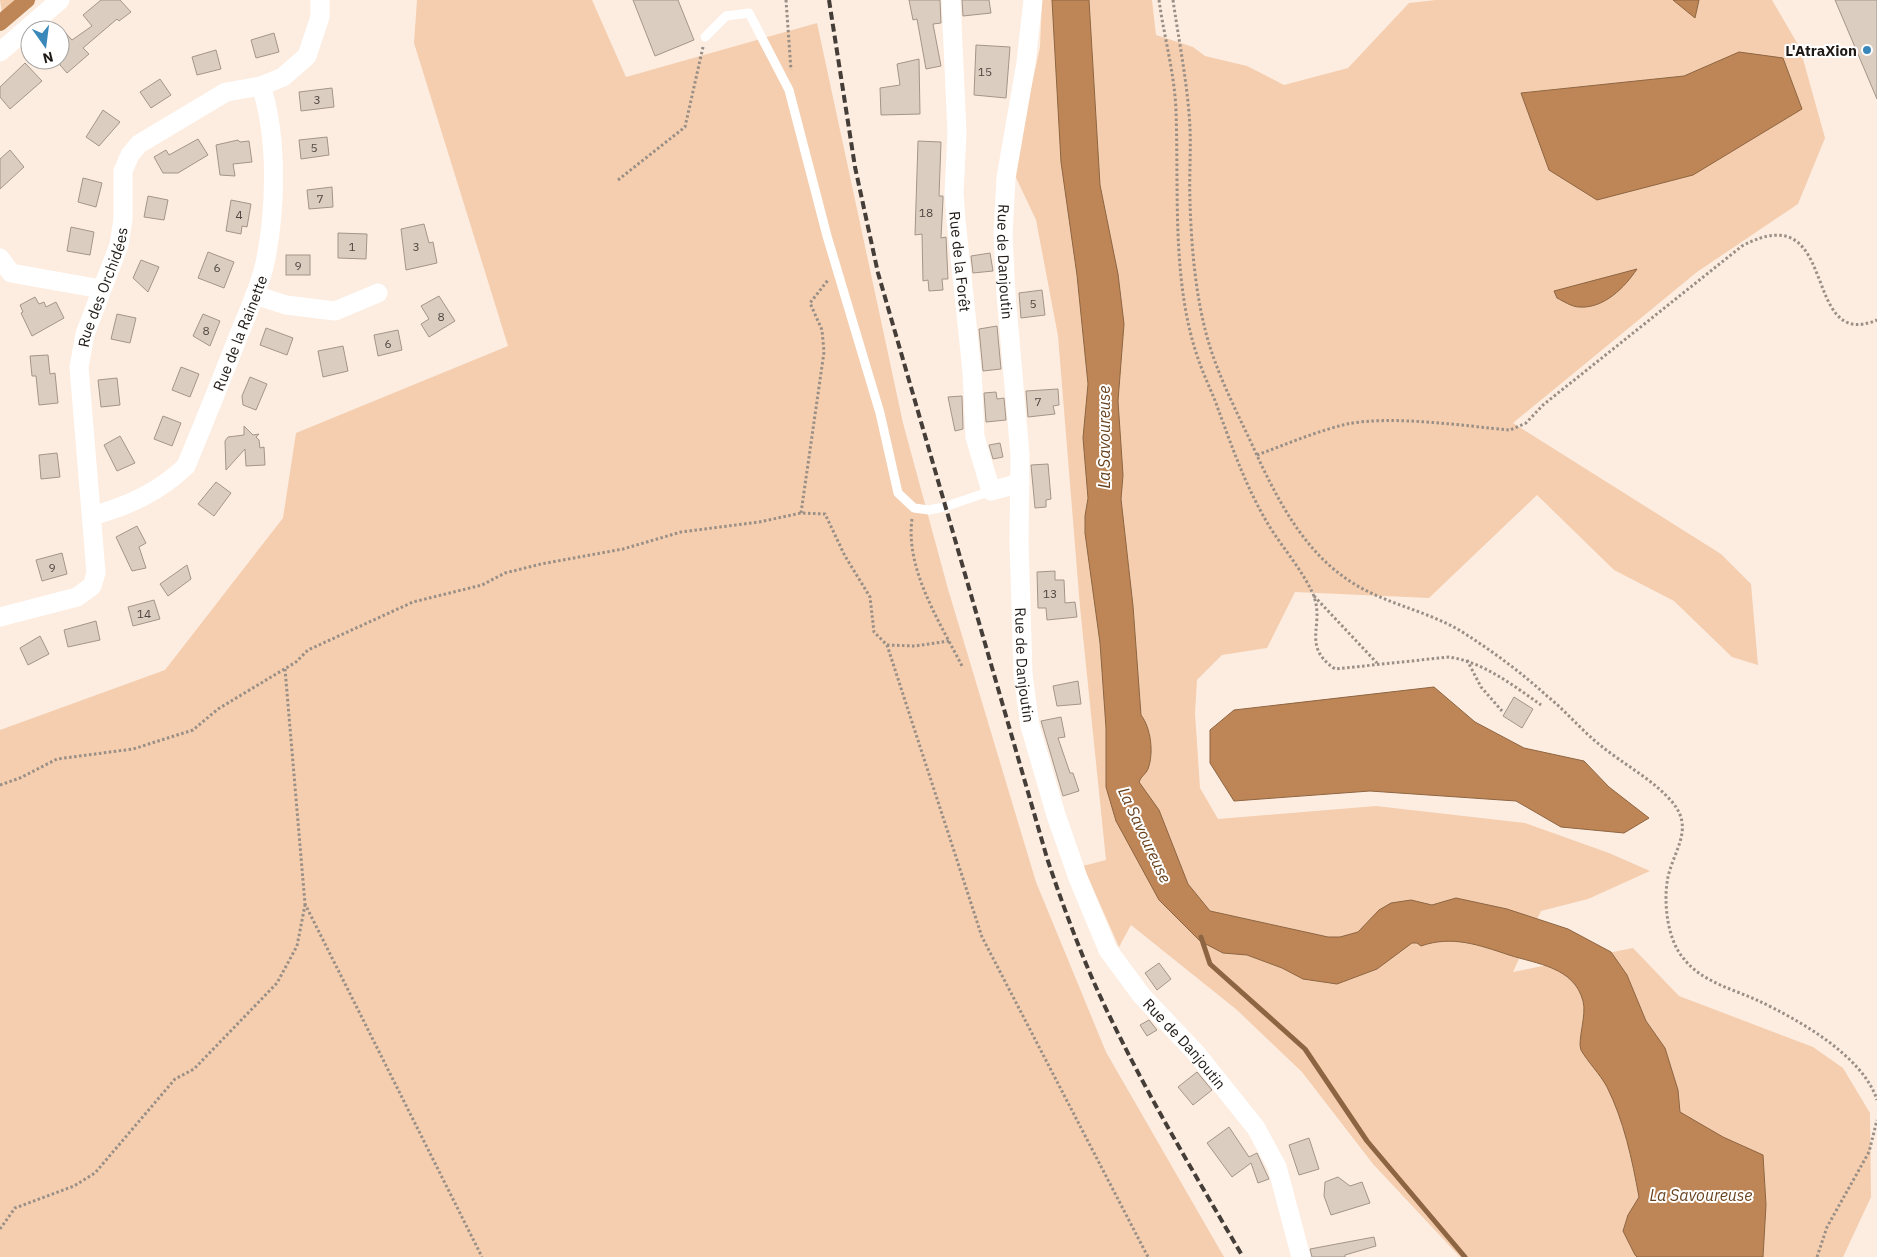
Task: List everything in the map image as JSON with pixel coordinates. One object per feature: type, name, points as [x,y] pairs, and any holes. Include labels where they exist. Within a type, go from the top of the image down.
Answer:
[{"type":"street","points":[[0,52],[60,0]]},
{"type":"street","name":"Rue des Orchidées","points":[[0,617],[77,597],[92,586],[96,573],[79,366],[85,334],[119,246],[123,219],[123,171],[130,156],[139,144],[226,92],[261,86],[283,77],[307,56],[320,17],[320,0]]},
{"type":"street","name":"Rue de la Forêt","points":[[952,0],[957,133],[954,193],[956,220],[972,371],[975,437],[991,491]]},
{"type":"street","name":"Rue de Danjoutin","points":[[1033,0],[1026,63],[1003,205],[1006,295],[1020,483],[1019,541],[1023,675],[1028,714],[1044,777],[1078,878],[1102,937],[1116,963],[1142,996],[1223,1085],[1265,1142],[1282,1183],[1301,1257]]},
{"type":"street","name":"Rue de la Rainette","points":[[92,516],[133,502],[167,484],[186,466],[255,295],[266,254],[273,174],[270,121],[261,86]]},
{"type":"street","points":[[0,258],[11,274],[101,289]]},
{"type":"street","points":[[255,295],[286,305],[335,311],[378,293]]},
{"type":"street","points":[[991,491],[1020,483]]},
{"type":"lane","points":[[705,37],[726,16],[749,14],[789,90],[837,271],[880,413],[894,482],[902,498],[914,508],[923,510],[938,509],[991,491]]},
{"type":"path","points":[[786,0],[792,60],[789,90]]},
{"type":"path","points":[[1159,0],[1176,110],[1176,174],[1183,281],[1189,327],[1199,363],[1238,464],[1264,518],[1313,595],[1377,663]]},
{"type":"path","points":[[1173,0],[1190,129],[1190,206],[1199,300],[1205,331],[1215,360],[1257,455],[1289,518],[1299,532],[1331,567],[1353,584],[1384,600],[1442,621],[1466,634],[1548,696],[1598,744],[1669,798],[1681,815],[1684,825],[1684,832],[1668,875],[1667,887],[1668,915],[1677,951],[1692,968],[1705,977],[1761,1002],[1816,1033],[1848,1058],[1865,1076],[1872,1086],[1877,1100]]},
{"type":"path","points":[[618,180],[686,127],[705,37]]},
{"type":"path","points":[[1257,455],[1322,432],[1366,422],[1395,422],[1510,430],[1520,427],[1543,405],[1742,246],[1771,234],[1793,238],[1802,245],[1810,256],[1822,289],[1839,317],[1855,326],[1866,325],[1877,320]]},
{"type":"path","points":[[801,513],[824,352],[822,330],[810,303],[837,271]]},
{"type":"path","points":[[914,508],[910,533],[913,556],[921,581],[963,668]]},
{"type":"path","points":[[0,786],[57,759],[133,749],[193,730],[218,709],[285,669],[308,650],[413,602],[482,585],[505,573],[541,564],[623,549],[681,532],[759,522],[801,513],[825,514],[845,556],[870,597],[874,632],[887,645],[982,937],[1148,1257]]},
{"type":"path","points":[[1313,595],[1316,622],[1314,641],[1321,659],[1334,669],[1377,663],[1449,657],[1467,660],[1511,684],[1540,705]]},
{"type":"path","points":[[887,645],[915,646],[949,641]]},
{"type":"path","points":[[1467,660],[1481,687],[1502,711]]},
{"type":"path","points":[[0,1229],[14,1208],[74,1186],[96,1173],[175,1079],[194,1069],[277,983],[297,946],[305,904],[285,669]]},
{"type":"path","points":[[305,904],[482,1257]]},
{"type":"path","points":[[1818,1257],[1827,1227],[1869,1152],[1877,1120]]},
{"type":"shaded area","points":[[0,0],[36,0],[23,12],[2,14]]},
{"type":"shaded area","points":[[417,0],[592,0],[626,77],[817,23],[903,423],[948,589],[1036,882],[1106,1052],[1224,1257],[0,1257],[0,730],[165,670],[283,518],[296,433],[508,346],[414,43]]},
{"type":"shaded area","points":[[1042,0],[1152,0],[1156,35],[1193,47],[1205,56],[1247,66],[1284,85],[1348,68],[1409,3],[1436,0],[1772,0],[1800,48],[1825,138],[1798,204],[1697,272],[1513,423],[1721,554],[1751,584],[1758,665],[1732,657],[1674,601],[1614,570],[1537,495],[1429,598],[1295,592],[1267,648],[1222,655],[1197,680],[1195,713],[1200,788],[1218,819],[1376,806],[1525,823],[1609,853],[1650,871],[1588,899],[1541,911],[1513,972],[1633,948],[1679,996],[1813,1047],[1843,1068],[1870,1113],[1871,1197],[1843,1257],[1460,1257],[1373,1164],[1302,1072],[1237,1010],[1131,925],[1119,947],[1083,866],[1106,860],[1080,607],[1058,336],[1036,220],[1013,171],[1040,47]]},
{"type":"water","name":"La Savoureuse","points":[[1052,0],[1089,0],[1100,185],[1118,274],[1124,324],[1118,401],[1123,475],[1121,499],[1133,606],[1141,715],[1147,727],[1151,748],[1148,769],[1139,782],[1159,810],[1188,884],[1210,911],[1328,937],[1340,937],[1358,932],[1379,910],[1391,903],[1411,900],[1432,905],[1456,898],[1507,909],[1568,929],[1611,952],[1627,975],[1646,1021],[1665,1048],[1678,1090],[1680,1112],[1723,1137],[1763,1155],[1766,1205],[1763,1257],[1637,1257],[1635,1255],[1623,1231],[1628,1215],[1639,1197],[1627,1140],[1607,1087],[1581,1050],[1583,1001],[1572,981],[1563,974],[1542,965],[1476,945],[1444,941],[1421,946],[1417,943],[1412,943],[1377,969],[1337,984],[1303,979],[1282,968],[1247,955],[1223,953],[1200,941],[1159,900],[1116,821],[1106,787],[1106,728],[1100,643],[1085,533],[1088,498],[1083,438],[1088,384],[1077,275],[1061,162]]},
{"type":"water","points":[[1673,0],[1699,0],[1695,18]]},
{"type":"water","points":[[1739,52],[1783,58],[1802,109],[1693,175],[1597,200],[1549,170],[1521,93],[1684,76]]},
{"type":"water","points":[[1637,269],[1613,296],[1588,307],[1568,304],[1557,298],[1554,291]]},
{"type":"water","points":[[1434,687],[1475,722],[1524,748],[1584,761],[1609,787],[1649,818],[1624,833],[1561,827],[1516,801],[1370,791],[1234,801],[1210,763],[1210,730],[1234,710]]},
{"type":"building","points":[[101,0],[120,0],[131,12],[119,21],[117,19],[83,48],[89,54],[67,73],[64,70],[70,70],[70,38],[72,40],[92,26],[83,15]]},
{"type":"building","points":[[633,0],[678,0],[694,40],[655,56]]},
{"type":"building","points":[[909,0],[940,0],[941,23],[933,24],[941,66],[926,69],[917,19],[913,20]]},
{"type":"building","points":[[962,0],[989,0],[991,13],[963,16]]},
{"type":"building","name":"L'AtraXion","points":[[1835,0],[1877,0],[1877,99]]},
{"type":"building","points":[[274,33],[279,52],[256,58],[251,40]]},
{"type":"building","points":[[976,45],[1010,47],[1006,98],[974,95]]},
{"type":"building","points":[[216,50],[221,69],[197,75],[192,57]]},
{"type":"building","points":[[919,59],[920,114],[881,115],[880,88],[900,85],[897,64]]},
{"type":"building","points":[[20,68],[20,70],[32,70],[42,81],[10,109],[0,97],[0,87]]},
{"type":"building","points":[[160,79],[171,95],[151,108],[140,92]]},
{"type":"building","points":[[332,88],[334,107],[301,111],[299,92]]},
{"type":"building","points":[[103,110],[120,122],[99,146],[86,137]]},
{"type":"building","points":[[327,137],[329,155],[301,159],[299,140]]},
{"type":"building","points":[[198,139],[208,155],[178,173],[163,173],[154,157],[166,150],[169,155]]},
{"type":"building","points":[[238,140],[240,142],[249,141],[252,162],[233,164],[235,176],[220,175],[216,145]]},
{"type":"building","points":[[918,141],[941,142],[939,196],[943,196],[943,199],[941,238],[946,237],[948,279],[942,279],[943,290],[929,291],[928,280],[923,281],[922,234],[915,235]]},
{"type":"building","points":[[10,150],[24,167],[0,189],[0,159]]},
{"type":"building","points":[[83,178],[102,183],[96,207],[78,202]]},
{"type":"building","points":[[332,187],[333,207],[309,209],[307,190]]},
{"type":"building","points":[[148,196],[168,200],[164,220],[144,217]]},
{"type":"building","points":[[231,200],[251,204],[247,227],[242,226],[241,234],[226,231]]},
{"type":"building","points":[[424,224],[429,243],[433,242],[437,263],[406,270],[401,229]]},
{"type":"building","points":[[71,227],[94,232],[90,255],[67,251]]},
{"type":"building","points":[[338,233],[367,234],[366,259],[338,258]]},
{"type":"building","points":[[208,252],[234,262],[224,288],[198,278]]},
{"type":"building","points":[[990,253],[993,271],[973,273],[971,256]]},
{"type":"building","points":[[286,255],[310,255],[310,275],[286,275]]},
{"type":"building","points":[[141,260],[159,267],[148,292],[133,278]]},
{"type":"building","points":[[1042,290],[1045,315],[1021,318],[1019,293]]},
{"type":"building","points":[[439,296],[455,321],[429,337],[421,324],[429,319],[421,306]]},
{"type":"building","points":[[35,297],[39,304],[44,302],[46,307],[56,302],[64,318],[32,336],[21,313],[23,312],[20,305]]},
{"type":"building","points":[[117,314],[136,318],[130,343],[111,339]]},
{"type":"building","points":[[203,314],[220,321],[210,346],[193,336]]},
{"type":"building","points":[[997,326],[1001,369],[983,371],[979,329]]},
{"type":"building","points":[[266,328],[293,338],[287,355],[260,345]]},
{"type":"building","points":[[398,330],[402,350],[378,356],[374,335]]},
{"type":"building","points":[[343,346],[348,371],[323,377],[318,351]]},
{"type":"building","points":[[48,355],[50,374],[55,373],[58,403],[39,405],[36,376],[32,376],[30,356]]},
{"type":"building","points":[[181,367],[199,374],[190,397],[172,390]]},
{"type":"building","points":[[250,377],[267,384],[256,410],[243,405],[242,396]]},
{"type":"building","points":[[117,378],[120,405],[101,407],[98,380]]},
{"type":"building","points":[[1058,389],[1059,405],[1053,406],[1055,414],[1028,417],[1026,391]]},
{"type":"building","points":[[996,392],[997,399],[1004,398],[1006,420],[986,422],[984,393]]},
{"type":"building","points":[[962,396],[963,429],[955,431],[948,397]]},
{"type":"building","points":[[163,416],[181,423],[172,446],[154,439]]},
{"type":"building","points":[[244,426],[253,435],[259,434],[256,437],[259,440],[260,448],[264,447],[265,465],[246,466],[245,449],[226,470],[225,441],[228,437],[244,435]]},
{"type":"building","points":[[120,436],[135,463],[117,471],[104,445]]},
{"type":"building","points":[[1000,443],[1003,457],[993,459],[989,445]]},
{"type":"building","points":[[57,453],[60,477],[41,479],[39,455]]},
{"type":"building","points":[[1048,464],[1051,499],[1046,500],[1046,507],[1035,508],[1031,465]]},
{"type":"building","points":[[216,482],[231,493],[214,516],[198,504]]},
{"type":"building","points":[[137,526],[146,543],[139,547],[146,568],[132,571],[116,537]]},
{"type":"building","points":[[62,553],[67,574],[42,581],[36,560]]},
{"type":"building","points":[[187,565],[191,579],[168,596],[160,584]]},
{"type":"building","points":[[1055,571],[1055,580],[1064,580],[1065,603],[1075,602],[1077,617],[1047,620],[1046,608],[1038,608],[1037,572]]},
{"type":"building","points":[[154,600],[160,619],[133,626],[128,607]]},
{"type":"building","points":[[96,621],[100,640],[68,647],[64,630]]},
{"type":"building","points":[[40,636],[49,654],[28,665],[20,648]]},
{"type":"building","points":[[1078,681],[1081,704],[1057,706],[1053,686]]},
{"type":"building","points":[[1514,697],[1533,709],[1522,728],[1503,716]]},
{"type":"building","points":[[1061,717],[1065,737],[1058,738],[1070,773],[1073,773],[1079,791],[1063,796],[1041,721]]},
{"type":"building","points":[[1159,963],[1171,979],[1157,990],[1145,973]]},
{"type":"building","points":[[1149,1020],[1157,1030],[1147,1036],[1140,1025]]},
{"type":"building","points":[[1197,1072],[1212,1090],[1193,1105],[1178,1087]]},
{"type":"building","points":[[1229,1127],[1249,1157],[1257,1153],[1269,1179],[1258,1183],[1251,1163],[1232,1177],[1207,1143]]},
{"type":"building","points":[[1309,1138],[1319,1169],[1299,1175],[1289,1145]]},
{"type":"building","points":[[1338,1177],[1350,1186],[1362,1182],[1370,1203],[1331,1215],[1324,1196],[1325,1182]]},
{"type":"building","points":[[1374,1237],[1376,1246],[1345,1255],[1345,1257],[1312,1257],[1310,1249]]},
{"type":"waterway","points":[[0,23],[27,0]]},
{"type":"waterway","points":[[1201,937],[1210,964],[1305,1049],[1367,1141],[1465,1257]]},
{"type":"railway","points":[[829,0],[855,167],[878,273],[1047,858],[1092,978],[1125,1048],[1191,1168],[1243,1257]]},
{"type":"place","name":"L'AtraXion","points":[[1867,50]]}]
